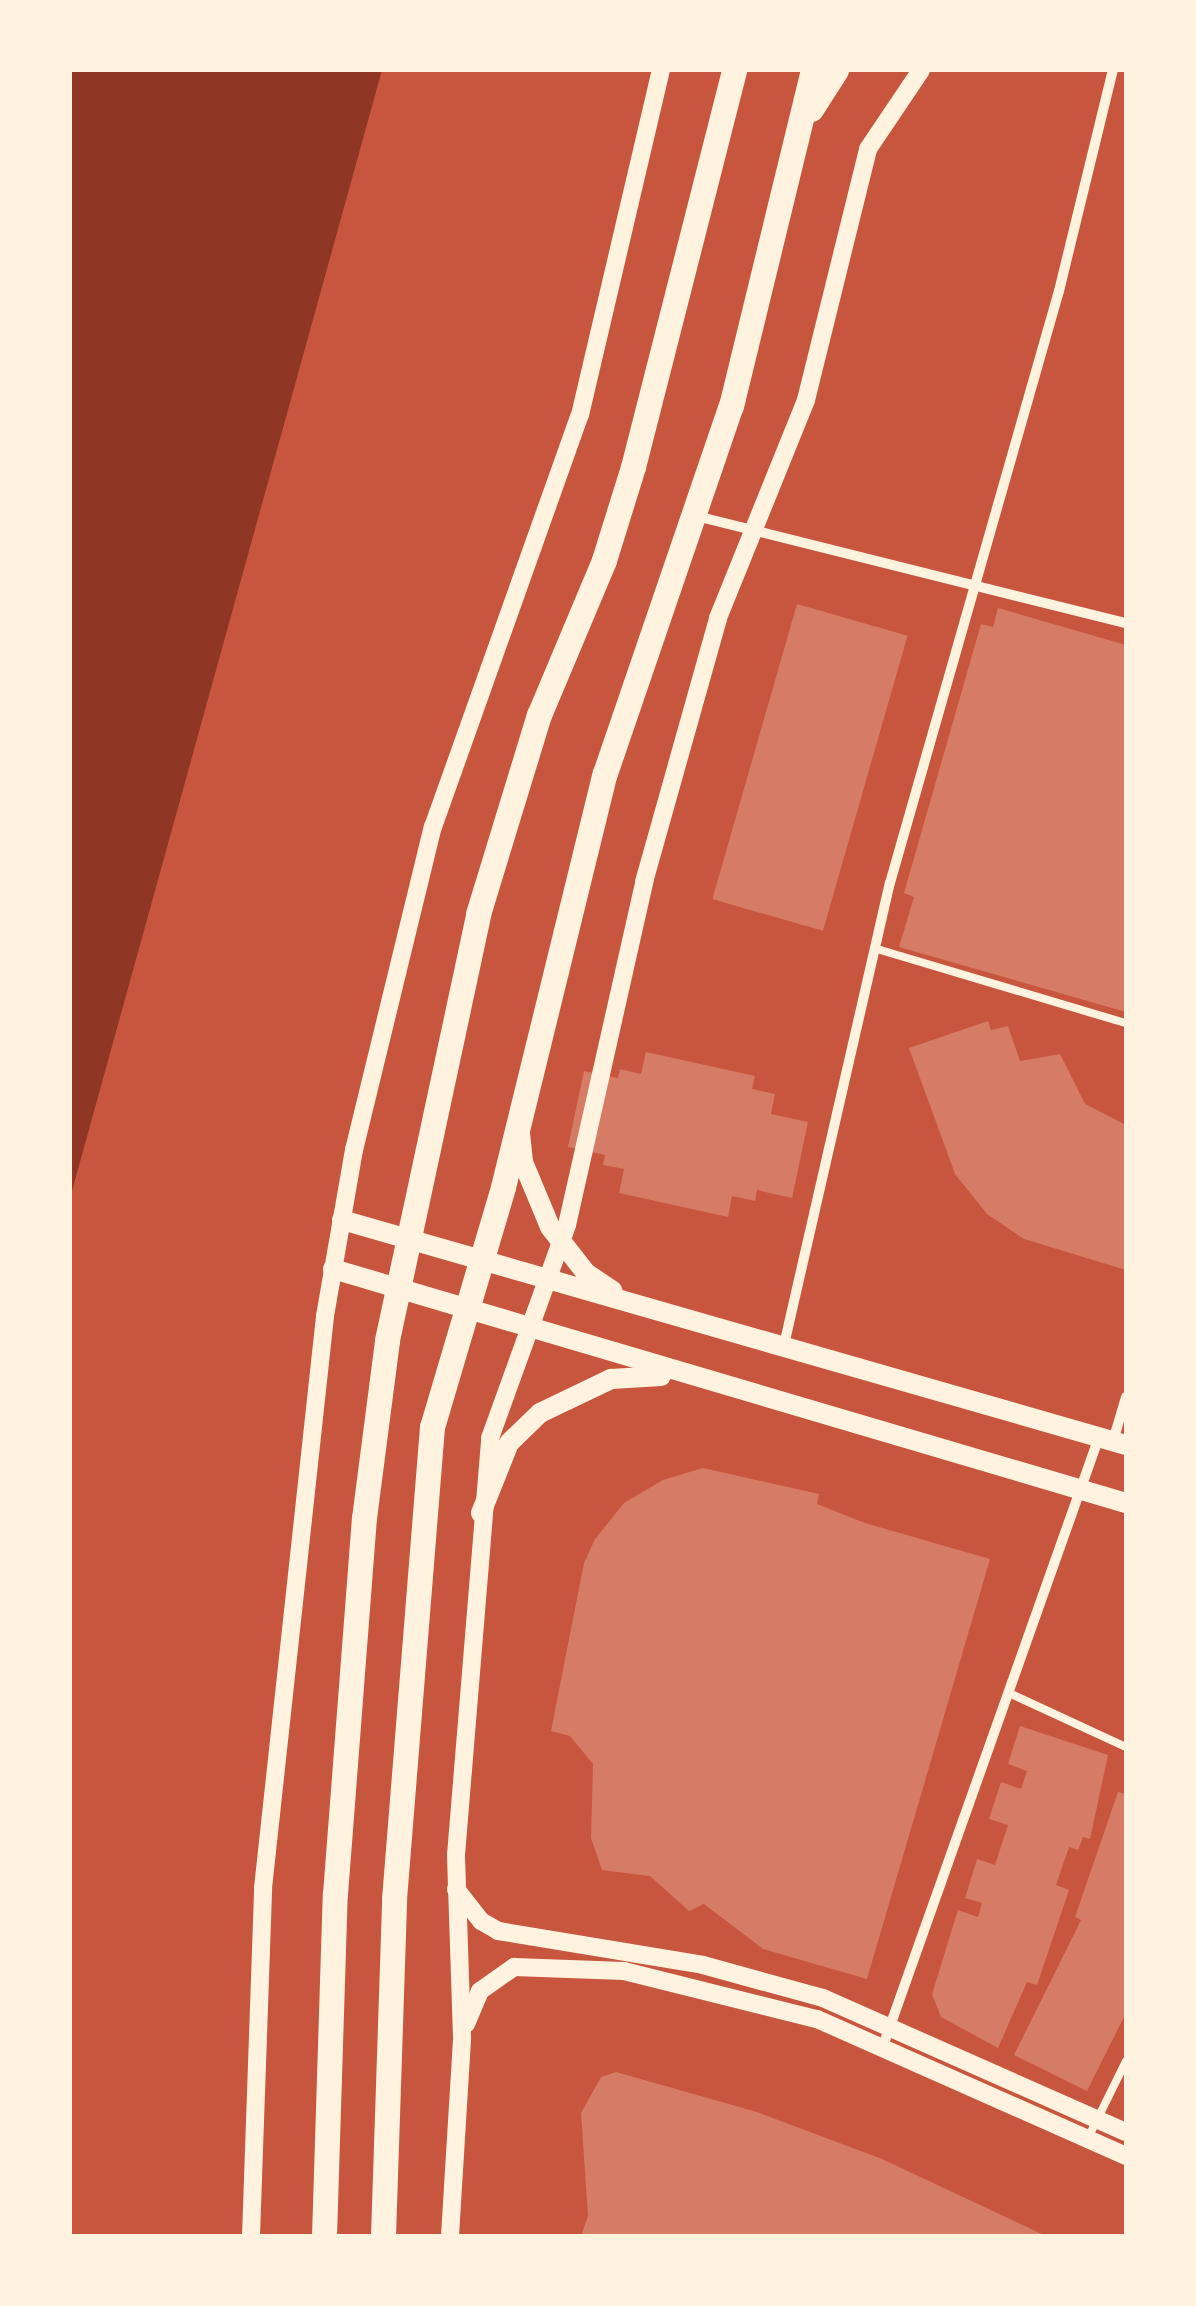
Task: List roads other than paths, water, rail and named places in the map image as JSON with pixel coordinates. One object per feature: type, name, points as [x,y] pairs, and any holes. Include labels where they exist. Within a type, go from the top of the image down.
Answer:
[{"type":"main road","points":[[324,2236],[338,1854],[364,1518],[397,1288],[478,914],[539,715],[604,560],[634,467],[734,70]]},
{"type":"main road","points":[[384,2236],[394,1899],[432,1427],[480,1262],[605,772],[731,406],[813,70]]},
{"type":"main road","points":[[796,140],[836,70]]},
{"type":"main road","points":[[518,1118],[523,1162],[561,1244],[586,1273],[642,1305]]},
{"type":"main road","points":[[342,1220],[547,1282],[642,1305],[1113,1441]]},
{"type":"main road","points":[[333,1269],[692,1378],[1126,1502]]},
{"type":"main road","points":[[480,1513],[509,1443],[540,1413],[610,1379],[692,1378]]},
{"type":"street","points":[[251,2236],[264,1888],[333,1269],[342,1220],[415,884],[580,414],[661,70]]},
{"type":"street","points":[[450,2236],[462,2038],[456,1888],[480,1513],[490,1438],[561,1244],[679,747],[718,618],[806,400],[868,148],[921,70]]},
{"type":"street","points":[[784,1345],[877,949],[1113,70]]},
{"type":"street","points":[[696,516],[1126,623]]},
{"type":"street","points":[[883,2046],[1080,1489],[1113,1441],[1126,1397]]},
{"type":"street","points":[[456,1888],[481,1922],[514,1936],[704,1965],[891,2025],[1126,2132]]},
{"type":"street","points":[[462,2038],[480,1992],[514,1967],[624,1972],[700,1987],[817,2019],[1126,2156]]},
{"type":"lane","points":[[877,949],[1126,1023]]},
{"type":"lane","points":[[1009,1692],[1126,1747]]},
{"type":"lane","points":[[1088,2138],[1126,2061]]}]
